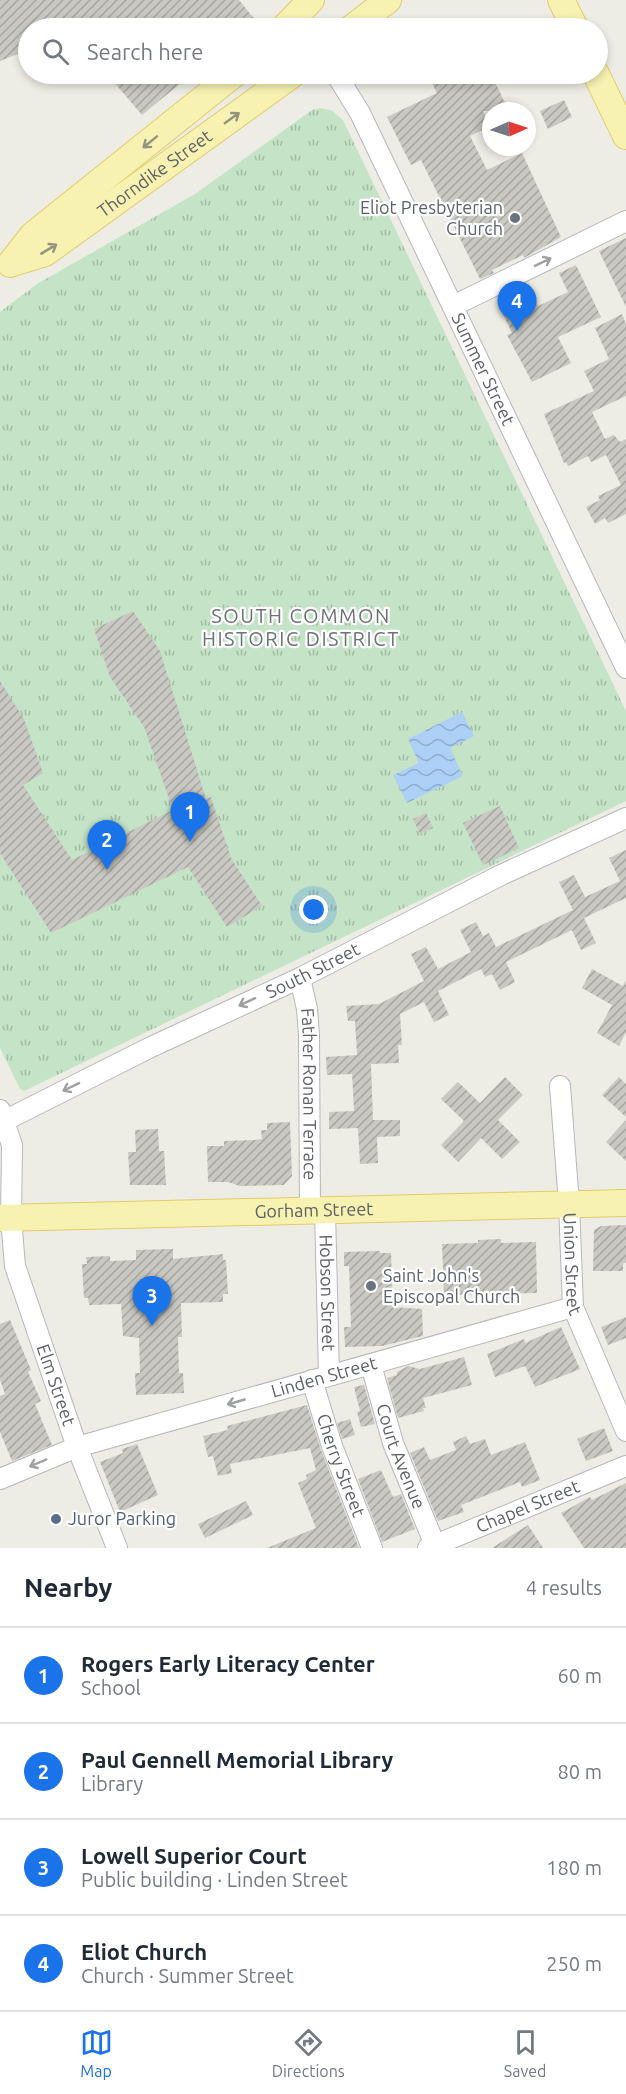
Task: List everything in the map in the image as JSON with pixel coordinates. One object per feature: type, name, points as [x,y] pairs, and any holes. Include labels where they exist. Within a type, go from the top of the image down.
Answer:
[{"type":"main road","points":[[294,18],[311,0]]},
{"type":"main road","points":[[365,18],[388,0]]},
{"type":"main road","points":[[561,0],[570,18]]},
{"type":"main road","name":"Thorndike Street","points":[[6,267],[33,235],[221,84]]},
{"type":"main road","name":"Thorndike Street","points":[[6,267],[45,253],[279,84]]},
{"type":"main road","points":[[601,84],[626,136]]},
{"type":"main road","name":"Gorham Street","points":[[5,1218],[626,1203]]},
{"type":"street","name":"Summer Street","points":[[342,84],[360,113],[626,668]]},
{"type":"street","points":[[453,306],[626,221]]},
{"type":"street","name":"South Street","points":[[2,1118],[300,978],[501,875],[626,818]]},
{"type":"street","name":"Father Ronan Terrace","points":[[300,978],[307,1009],[318,1211]]},
{"type":"street","name":"Union Street","points":[[560,1086],[569,1204],[573,1307],[626,1431]]},
{"type":"street","name":"Elm Street","points":[[2,1118],[12,1145],[5,1218],[21,1287],[77,1447],[117,1548]]},
{"type":"street","name":"Hobson Street","points":[[318,1211],[320,1378]]},
{"type":"street","name":"Linden Street","points":[[0,1479],[77,1447],[573,1307]]},
{"type":"street","name":"Court Avenue","points":[[371,1365],[393,1443],[432,1546]]},
{"type":"street","name":"Cherry Street","points":[[320,1378],[332,1446],[372,1548]]},
{"type":"street","name":"Chapel Street","points":[[432,1546],[626,1466]]},
{"type":"green space","points":[[320,108],[331,110],[343,120],[626,711],[626,801],[24,1091],[20,1089],[0,1048],[0,312],[37,284],[195,194],[312,110]]},
{"type":"water","points":[[462,712],[474,736],[450,748],[463,776],[407,803],[393,775],[419,763],[408,739]]},
{"type":"building","points":[[0,0],[239,0],[254,18],[18,18],[18,54],[0,61]]},
{"type":"building","points":[[116,84],[180,84],[142,115]]},
{"type":"building","points":[[432,84],[496,84],[505,102],[482,102],[482,130],[470,136],[487,170],[516,156],[523,156],[561,237],[524,258],[523,255],[492,270],[494,273],[480,279],[421,160],[411,165],[387,117],[437,93]]},
{"type":"building","points":[[564,100],[572,117],[548,129],[540,111]]},
{"type":"building","points":[[626,238],[626,307],[599,251]]},
{"type":"building","points":[[576,265],[601,317],[558,337],[571,363],[532,382],[507,335],[512,333],[501,310],[533,294],[538,306],[568,292],[559,273]]},
{"type":"building","points":[[622,314],[626,324],[626,396],[592,412],[605,439],[614,435],[620,442],[626,439],[626,514],[608,523],[605,518],[595,524],[586,507],[600,500],[598,496],[621,485],[606,455],[591,462],[588,456],[568,466],[566,462],[564,463],[544,414],[594,391],[584,371],[609,359],[595,328]]},
{"type":"building","points":[[133,611],[160,651],[206,799],[211,797],[231,858],[262,906],[227,927],[188,867],[51,933],[0,853],[0,681],[24,719],[43,773],[23,785],[72,860],[173,810],[144,727],[110,677],[94,629]]},
{"type":"building","points":[[500,806],[519,848],[483,865],[463,823]]},
{"type":"building","points":[[426,813],[433,828],[420,834],[413,819]]},
{"type":"building","points":[[626,850],[626,898],[584,918],[596,943],[581,950],[572,930],[506,962],[515,982],[500,990],[492,974],[485,977],[481,969],[438,991],[449,1015],[434,1022],[424,1002],[400,1014],[402,1045],[398,1045],[399,1063],[371,1064],[373,1120],[400,1120],[400,1136],[377,1137],[378,1163],[360,1164],[358,1128],[329,1129],[329,1112],[354,1111],[352,1074],[327,1075],[326,1057],[357,1055],[355,1021],[348,1021],[346,1006],[379,1004],[424,981],[411,954],[426,947],[438,969],[471,952],[460,930],[476,922],[483,936],[489,933],[496,947],[573,910],[559,882],[574,875],[585,897],[620,881],[609,858]]},
{"type":"building","points":[[592,969],[623,986],[626,980],[626,1032],[619,1046],[597,1033],[612,1005],[582,988]]},
{"type":"building","points":[[505,1077],[523,1095],[498,1120],[520,1142],[502,1159],[481,1138],[458,1162],[441,1145],[464,1121],[441,1099],[458,1082],[480,1103]]},
{"type":"building","points":[[619,1077],[626,1084],[626,1117],[602,1095]]},
{"type":"building","points":[[626,1120],[626,1161],[606,1142]]},
{"type":"building","points":[[290,1122],[292,1176],[284,1185],[240,1186],[228,1182],[208,1182],[207,1146],[224,1146],[224,1141],[262,1139],[261,1130],[267,1130],[267,1123]]},
{"type":"building","points":[[158,1129],[159,1151],[164,1151],[166,1185],[130,1185],[128,1152],[136,1152],[135,1130]]},
{"type":"building","points":[[626,1225],[626,1263],[623,1263],[623,1271],[593,1271],[594,1230],[601,1226]]},
{"type":"building","points":[[501,1239],[501,1243],[536,1242],[537,1293],[444,1295],[442,1244],[478,1243],[478,1240]]},
{"type":"building","points":[[173,1249],[173,1259],[223,1254],[223,1260],[226,1260],[228,1294],[223,1294],[223,1302],[181,1303],[182,1337],[178,1337],[179,1373],[183,1373],[184,1393],[136,1395],[135,1373],[140,1373],[139,1338],[123,1336],[121,1304],[89,1305],[88,1298],[84,1298],[82,1264],[87,1264],[86,1257],[110,1256],[110,1261],[136,1260],[136,1250]]},
{"type":"building","name":"Saint John's Episcopal Church","points":[[380,1251],[380,1253],[391,1253],[393,1307],[422,1309],[423,1336],[382,1346],[345,1347],[344,1327],[351,1327],[349,1266],[344,1266],[344,1252]]},
{"type":"building","points":[[626,1317],[626,1338],[608,1345],[601,1327]]},
{"type":"building","points":[[10,1320],[31,1370],[28,1372],[41,1401],[35,1404],[52,1445],[12,1461],[0,1432],[0,1396],[5,1394],[0,1380],[0,1324]]},
{"type":"building","points":[[561,1327],[580,1369],[535,1387],[525,1366],[495,1377],[487,1354],[524,1339],[525,1343]]},
{"type":"building","points":[[464,1357],[472,1385],[423,1398],[426,1408],[423,1408],[424,1411],[398,1418],[387,1378],[397,1375],[397,1372],[408,1366],[420,1369]]},
{"type":"building","points":[[364,1385],[375,1424],[361,1427],[354,1387]]},
{"type":"building","points":[[307,1405],[321,1450],[359,1548],[267,1548],[316,1528],[298,1483],[307,1479],[306,1475],[316,1470],[310,1448],[230,1464],[232,1473],[218,1476],[213,1456],[208,1457],[203,1436],[228,1430],[227,1426]]},
{"type":"building","points":[[350,1419],[355,1435],[342,1439],[337,1423]]},
{"type":"building","points":[[604,1428],[613,1451],[586,1461],[577,1439]]},
{"type":"building","points":[[466,1436],[470,1444],[485,1439],[491,1455],[525,1442],[540,1480],[522,1487],[520,1482],[461,1505],[464,1512],[438,1521],[410,1453],[424,1447],[430,1460],[456,1450],[453,1442]]},
{"type":"building","points":[[137,1444],[158,1495],[120,1512],[100,1462],[123,1453],[122,1449]]},
{"type":"building","points":[[381,1470],[393,1497],[401,1494],[415,1529],[382,1542],[358,1479]]},
{"type":"building","points":[[626,1483],[626,1548],[584,1548],[561,1513],[590,1497],[592,1500]]},
{"type":"building","points":[[246,1501],[253,1515],[205,1538],[198,1524]]},
{"type":"building","points":[[528,1525],[543,1548],[492,1548]]},
{"type":"place","name":"Eliot Presbyterian Church","points":[[515,218]]},
{"type":"place","name":"Eliot Church","points":[[517,331]]},
{"type":"place","name":"Rogers Early Literacy Center","points":[[190,842]]},
{"type":"place","name":"Paul Gennell Memorial Library","points":[[107,870]]},
{"type":"place","name":"Saint John's Episcopal Church","points":[[371,1286]]},
{"type":"place","name":"Lowell Superior Court","points":[[152,1326]]},
{"type":"place","name":"Juror Parking","points":[[56,1519]]},
{"type":"district","name":"SOUTH COMMON HISTORIC DISTRICT","points":[[301,628]]}]
